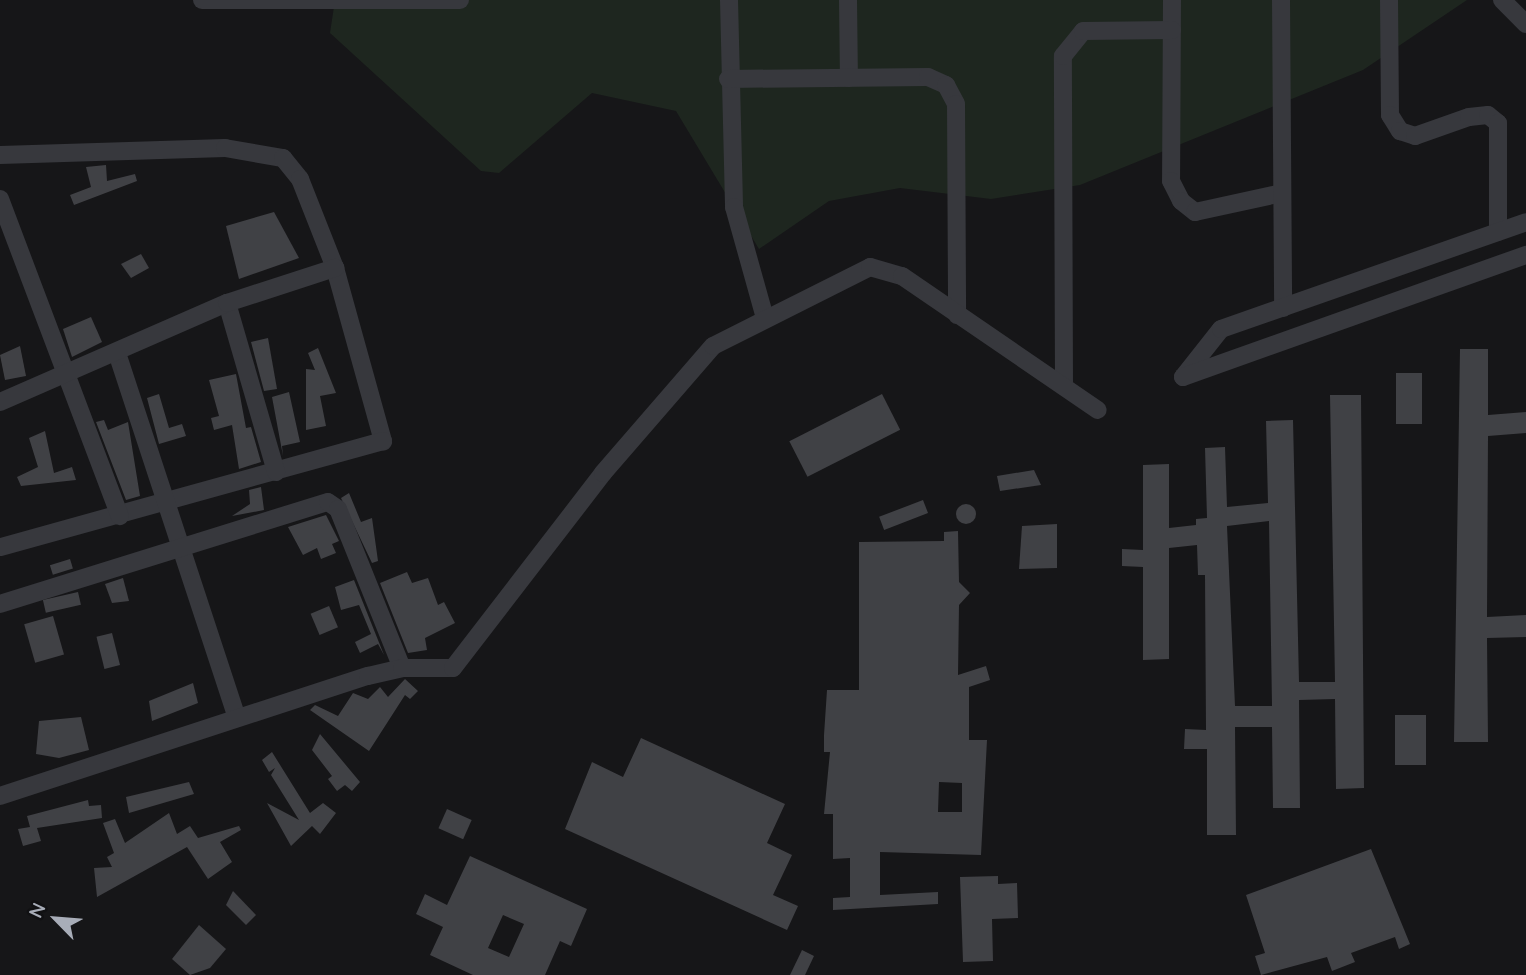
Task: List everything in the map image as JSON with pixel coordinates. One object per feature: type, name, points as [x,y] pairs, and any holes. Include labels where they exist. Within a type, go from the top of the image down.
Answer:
[{"type":"street","points":[[202,0],[460,0]]},
{"type":"street","points":[[729,0],[728,79],[734,207],[765,318]]},
{"type":"street","points":[[848,0],[849,78]]},
{"type":"street","points":[[1172,0],[1171,181],[1181,201],[1195,212],[1282,193]]},
{"type":"street","points":[[1282,0],[1283,307]]},
{"type":"street","points":[[1389,0],[1390,115],[1400,131],[1415,136],[1469,117],[1488,114],[1498,123],[1498,232]]},
{"type":"street","points":[[1502,0],[1526,24]]},
{"type":"street","points":[[1064,382],[1063,57],[1083,31],[1172,30]]},
{"type":"street","points":[[728,79],[928,77],[946,85],[956,104],[957,315]]},
{"type":"street","points":[[0,155],[268,152],[283,158],[300,179],[335,268],[383,441],[166,504],[0,547]]},
{"type":"street","points":[[0,199],[66,377],[76,389],[120,516]]},
{"type":"street","points":[[1526,222],[1221,329],[1183,377],[1526,255]]},
{"type":"street","points":[[1,791],[402,668],[453,668],[603,473],[713,346],[870,267],[902,276],[957,315],[1064,382],[1098,410]]},
{"type":"street","points":[[0,402],[66,377],[228,303],[335,268]]},
{"type":"street","points":[[228,303],[276,472]]},
{"type":"street","points":[[117,353],[237,717]]},
{"type":"street","points":[[0,604],[181,546],[333,504],[402,668]]},
{"type":"shaded area","points":[[335,0],[1467,0],[1363,70],[1080,185],[991,199],[900,188],[829,201],[759,249],[676,111],[592,93],[499,173],[481,171],[330,33]]},
{"type":"building","points":[[106,165],[107,181],[135,174],[137,181],[74,205],[70,195],[91,187],[86,167]]},
{"type":"building","points":[[274,212],[299,258],[239,279],[226,226]]},
{"type":"building","points":[[141,254],[149,268],[131,278],[121,264]]},
{"type":"building","points":[[91,317],[102,342],[72,357],[63,329]]},
{"type":"building","points":[[268,338],[277,389],[264,391],[251,342]]},
{"type":"building","points":[[20,346],[26,376],[5,380],[0,355]]},
{"type":"building","points":[[318,348],[336,393],[320,396],[326,426],[306,430],[306,369],[315,370],[308,353]]},
{"type":"building","points":[[1460,349],[1488,349],[1488,415],[1526,412],[1526,433],[1488,436],[1487,617],[1526,615],[1526,637],[1487,638],[1488,742],[1454,742]]},
{"type":"building","points":[[1396,373],[1422,373],[1422,424],[1396,424]]},
{"type":"building","points":[[236,374],[246,428],[251,427],[261,462],[239,469],[232,425],[214,430],[211,418],[219,416],[209,380]]},
{"type":"building","points":[[289,392],[300,442],[282,446],[283,456],[272,397]]},
{"type":"building","points":[[159,394],[169,428],[182,424],[186,436],[159,444],[147,398]]},
{"type":"building","points":[[882,394],[900,430],[807,477],[789,441]]},
{"type":"building","points":[[1330,395],[1361,395],[1364,788],[1336,789],[1335,699],[1299,700],[1300,808],[1273,808],[1272,727],[1235,727],[1236,835],[1207,835],[1207,749],[1184,749],[1185,729],[1206,730],[1205,575],[1198,575],[1197,545],[1169,548],[1169,659],[1143,660],[1143,567],[1122,566],[1122,549],[1143,550],[1143,465],[1169,464],[1169,528],[1196,525],[1196,519],[1207,518],[1205,448],[1225,447],[1227,507],[1268,503],[1266,421],[1293,420],[1299,682],[1335,682]],"holes":[[[1269,521],[1272,706],[1235,706],[1227,526]]]},
{"type":"building","points":[[104,420],[108,430],[128,422],[140,496],[126,500],[96,422]]},
{"type":"building","points":[[45,431],[54,473],[72,467],[76,480],[21,486],[17,477],[38,467],[29,438]]},
{"type":"building","points":[[1034,470],[1041,485],[1000,491],[997,476]]},
{"type":"building","points":[[261,487],[264,510],[232,516],[250,504],[249,490]]},
{"type":"building","points":[[349,493],[361,522],[372,518],[378,561],[372,563],[341,498]]},
{"type":"building","points":[[923,500],[928,513],[884,530],[879,517]]},
{"type":"building","points":[[966,504],[973,507],[976,514],[973,521],[966,524],[959,521],[956,514],[959,507]]},
{"type":"building","points":[[326,515],[339,541],[332,544],[336,553],[321,559],[317,548],[303,555],[288,527]]},
{"type":"building","points":[[1057,524],[1057,568],[1019,569],[1022,526]]},
{"type":"building","points":[[958,531],[959,582],[970,593],[959,605],[958,675],[986,666],[990,680],[969,687],[969,740],[987,740],[981,855],[880,852],[880,895],[938,892],[938,904],[833,910],[833,898],[850,897],[850,858],[833,859],[833,814],[824,814],[830,752],[824,752],[827,690],[859,690],[859,542],[944,541],[944,532]],"holes":[[[939,782],[962,783],[962,812],[938,812]]]},
{"type":"building","points":[[70,559],[73,569],[53,575],[50,565]]},
{"type":"building","points":[[407,572],[412,583],[428,578],[438,605],[444,602],[455,623],[425,638],[427,650],[408,653],[380,583]]},
{"type":"building","points":[[123,578],[129,601],[112,603],[105,584]]},
{"type":"building","points":[[354,580],[384,655],[378,644],[360,653],[355,642],[371,634],[359,605],[341,610],[335,587]]},
{"type":"building","points":[[78,592],[81,605],[46,613],[43,600]]},
{"type":"building","points":[[329,606],[338,627],[320,635],[311,614]]},
{"type":"building","points":[[53,616],[64,654],[35,663],[24,624]]},
{"type":"building","points":[[112,633],[120,665],[104,669],[96,637]]},
{"type":"building","points":[[405,679],[418,691],[410,699],[405,695],[369,751],[310,710],[315,705],[338,716],[353,693],[368,699],[380,687],[388,697]]},
{"type":"building","points":[[193,683],[198,703],[152,721],[149,701]]},
{"type":"building","points":[[1395,715],[1426,715],[1426,765],[1395,765]]},
{"type":"building","points":[[81,717],[89,750],[59,758],[36,754],[39,721]]},
{"type":"building","points":[[320,734],[360,782],[352,791],[345,785],[337,791],[328,779],[332,776],[312,750]]},
{"type":"building","points":[[641,738],[785,804],[767,843],[792,855],[773,895],[798,906],[787,930],[565,829],[592,762],[623,777]]},
{"type":"building","points":[[272,752],[310,813],[323,803],[336,813],[320,834],[312,826],[291,846],[267,803],[299,820],[271,775],[275,768],[269,772],[262,760]]},
{"type":"building","points":[[189,782],[194,794],[129,813],[126,797]]},
{"type":"building","points":[[88,800],[89,806],[101,805],[102,818],[37,828],[41,841],[23,846],[18,829],[30,827],[27,816]]},
{"type":"building","points":[[447,809],[472,820],[463,839],[438,828]]},
{"type":"building","points":[[169,813],[177,834],[190,826],[198,838],[239,826],[241,830],[220,842],[232,862],[208,879],[187,847],[97,897],[94,868],[112,867],[107,857],[114,853],[103,823],[115,819],[125,843]]},
{"type":"building","points":[[1371,849],[1410,944],[1399,949],[1395,937],[1351,953],[1355,962],[1332,971],[1327,957],[1261,975],[1255,956],[1265,953],[1246,895]]},
{"type":"building","points":[[470,856],[587,909],[571,946],[560,941],[545,975],[473,975],[430,955],[443,927],[416,914],[425,894],[447,905]],"holes":[[[503,915],[524,924],[509,957],[488,948]]]},
{"type":"building","points":[[998,876],[998,884],[1017,883],[1018,918],[992,919],[993,961],[963,962],[960,877]]},
{"type":"building","points":[[233,891],[256,915],[246,925],[226,905]]},
{"type":"building","points":[[199,925],[226,949],[210,968],[190,975],[172,959]]},
{"type":"building","points":[[802,950],[814,956],[805,975],[790,975]]}]
